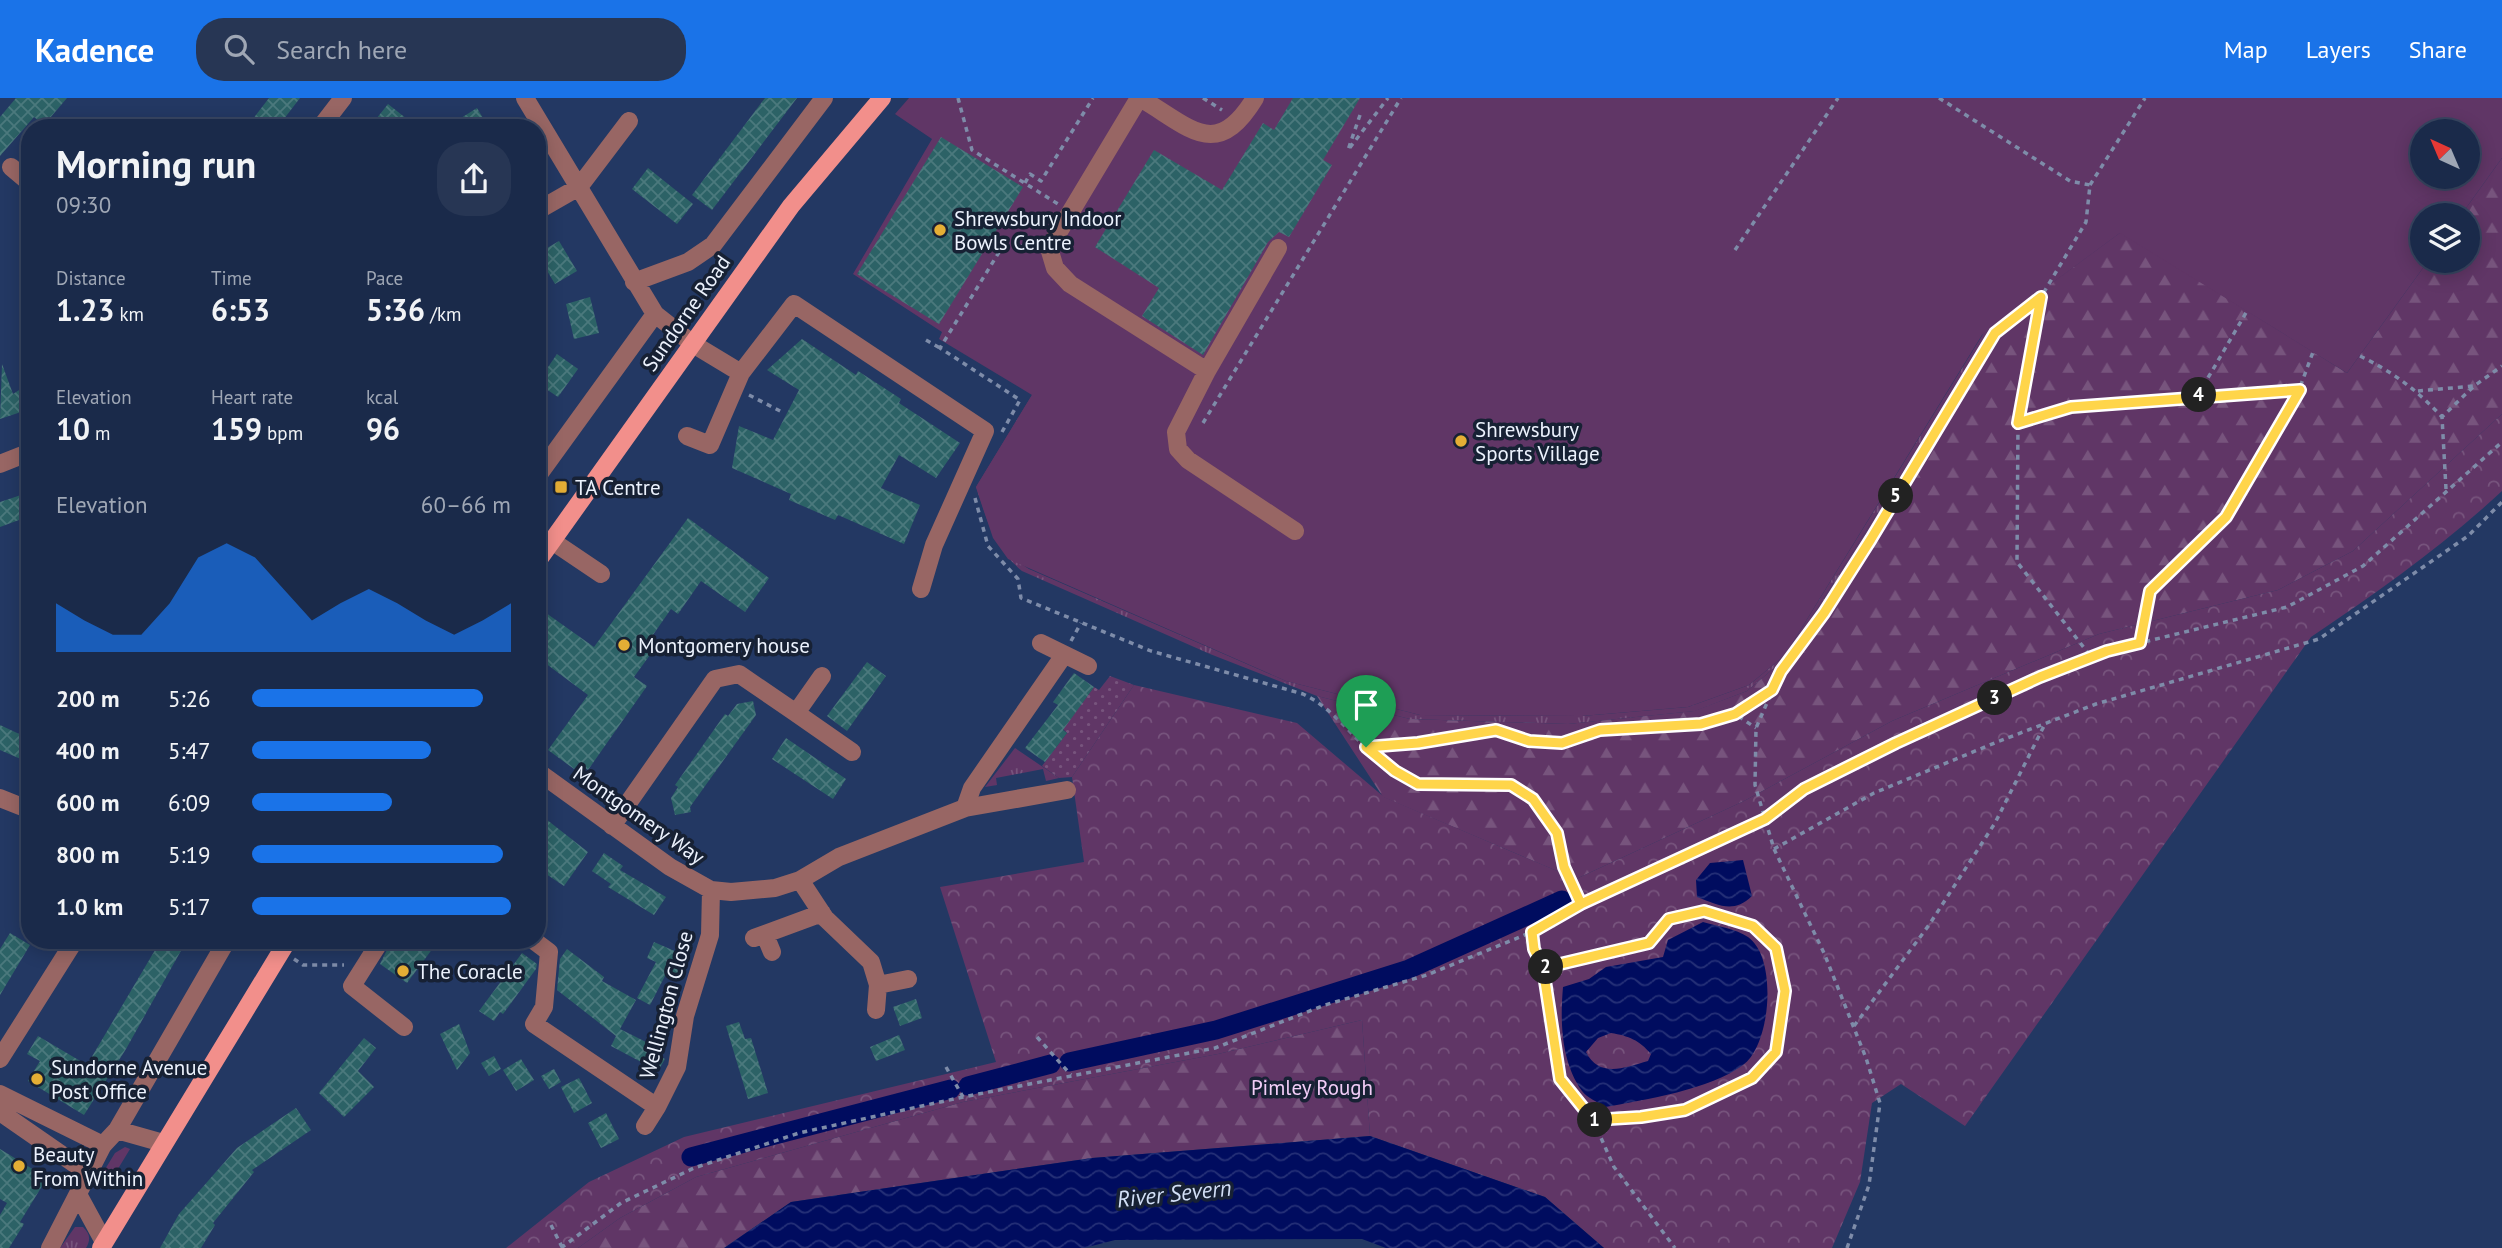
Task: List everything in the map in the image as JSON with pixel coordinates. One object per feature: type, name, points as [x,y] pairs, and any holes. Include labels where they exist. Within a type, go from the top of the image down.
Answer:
[{"type":"main road","name":"Sundorne Road","points":[[546,549],[791,206],[883,98]]},
{"type":"main road","points":[[102,1245],[283,949]]},
{"type":"street","points":[[327,119],[343,98]]},
{"type":"street","points":[[525,98],[538,119]]},
{"type":"street","name":"Sundorne Road","points":[[634,282],[688,262],[713,245],[824,98]]},
{"type":"street","points":[[1207,371],[1070,284],[1055,268],[1049,248],[1139,98],[1204,136],[1222,134],[1241,121],[1255,98]]},
{"type":"street","points":[[546,206],[579,187],[629,121]]},
{"type":"street","points":[[546,133],[655,314],[693,344],[741,373]]},
{"type":"street","points":[[11,167],[21,175]]},
{"type":"street","points":[[1278,247],[1207,371],[1177,432],[1178,449],[1183,455],[1294,531]]},
{"type":"street","points":[[687,436],[710,446],[741,373],[794,304],[985,432],[934,545],[921,589]]},
{"type":"street","name":"Sundorne Road","points":[[546,465],[655,314]]},
{"type":"street","points":[[0,464],[21,456]]},
{"type":"street","points":[[552,541],[601,574]]},
{"type":"street","points":[[1041,643],[1088,666]]},
{"type":"street","points":[[965,808],[972,788],[1064,655]]},
{"type":"street","points":[[612,825],[715,679],[739,674],[852,752]]},
{"type":"street","points":[[796,713],[822,676]]},
{"type":"street","name":"Montgomery Way","points":[[546,777],[670,867],[711,890],[753,891],[800,880],[839,857],[965,808],[1067,790]]},
{"type":"street","points":[[0,798],[21,806]]},
{"type":"street","points":[[800,880],[822,913],[871,962],[878,985],[876,1010]]},
{"type":"street","name":"Wellington Close","points":[[545,949],[549,952],[544,1007],[534,1024],[657,1107],[677,1067],[685,1016],[710,934],[711,890]]},
{"type":"street","points":[[772,952],[759,936],[822,913]]},
{"type":"street","points":[[0,1059],[69,949]]},
{"type":"street","points":[[50,1248],[103,1145],[117,1130],[222,949]]},
{"type":"street","points":[[375,949],[352,986],[404,1027]]},
{"type":"street","points":[[878,985],[908,979]]},
{"type":"street","points":[[0,1094],[103,1145]]},
{"type":"street","points":[[645,1126],[657,1107]]},
{"type":"street","points":[[0,1112],[88,1173]]},
{"type":"street","points":[[117,1130],[163,1143]]},
{"type":"street","points":[[79,1196],[102,1245]]},
{"type":"path","points":[[958,98],[972,150],[997,168],[1072,212]]},
{"type":"path","points":[[1025,183],[1030,174],[1041,181],[1093,98]]},
{"type":"path","points":[[1360,115],[1348,150],[1388,98]]},
{"type":"path","points":[[1183,455],[1401,98]]},
{"type":"path","points":[[1735,250],[1838,98]]},
{"type":"path","points":[[1939,98],[2070,181],[2090,185]]},
{"type":"path","points":[[2092,658],[2017,562],[2018,423],[2041,297],[2086,222],[2090,185],[2145,98]]},
{"type":"path","points":[[940,348],[1001,249],[1014,243],[1032,251],[1049,248]]},
{"type":"path","points":[[1847,1248],[1870,1185],[1880,1103],[1854,1026],[1824,953],[1774,849],[1755,786],[1756,728],[1781,671],[1824,613],[1871,539],[1995,333],[2041,297]]},
{"type":"path","points":[[2198,395],[2248,311]]},
{"type":"path","points":[[926,340],[1020,400],[1000,437]]},
{"type":"path","points":[[2140,643],[2150,591],[2226,517],[2300,390],[2313,352]]},
{"type":"path","points":[[2360,356],[2393,372],[2418,391],[2442,417],[2446,490]]},
{"type":"path","points":[[2442,417],[2474,386],[2502,366]]},
{"type":"path","points":[[2418,391],[2474,386]]},
{"type":"path","points":[[2018,423],[2071,407],[2198,395],[2300,390]]},
{"type":"path","points":[[744,393],[784,414]]},
{"type":"path","points":[[551,1225],[561,1247],[621,1203],[694,1168],[799,1133],[962,1097],[1215,1048],[1325,1005],[1427,975],[1532,932],[1581,904],[1765,819],[1804,789],[2040,677],[2140,643],[2287,607],[2363,566],[2502,442]]},
{"type":"path","points":[[972,485],[988,546],[1018,579],[1020,598],[1151,651],[1303,694],[1322,703],[1366,747],[1395,771],[1418,784],[1511,785],[1533,799],[1557,833],[1564,867],[1581,904]]},
{"type":"path","points":[[1774,849],[1874,793],[2096,704],[2319,639],[2468,536],[2502,502]]},
{"type":"path","points":[[1366,747],[1418,743],[1496,730],[1529,741],[1562,743],[1600,730],[1701,724],[1735,714],[1772,690]]},
{"type":"path","points":[[1735,714],[1756,728]]},
{"type":"path","points":[[1854,1026],[1929,925],[1995,822],[2045,724]]},
{"type":"path","points":[[1543,968],[1649,943],[1669,919],[1704,911],[1753,926],[1776,948],[1785,991],[1776,1052],[1752,1078],[1685,1110],[1641,1117],[1593,1120]]},
{"type":"path","points":[[1532,932],[1534,949],[1543,968],[1560,1079],[1593,1120],[1614,1167],[1675,1248]]},
{"type":"path","points":[[289,949],[303,965],[344,965],[358,976]]},
{"type":"path","points":[[1037,1037],[1071,1075]]},
{"type":"path","points":[[946,1067],[962,1097]]},
{"type":"green space","name":"Shrewsbury Sports Village","points":[[909,98],[2502,98],[2502,158],[2480,189],[2480,119],[2410,119],[2410,189],[2480,189],[2470,203],[2410,203],[2410,273],[2419,273],[2347,373],[2120,233],[1982,335],[1785,655],[1749,685],[1688,707],[1582,716],[1420,715],[1286,681],[1008,559],[993,538],[976,487],[1032,395],[939,339],[942,332],[853,274],[932,139],[895,114]]},
{"type":"green space","points":[[2018,158],[2062,204],[2051,224],[2049,207],[2042,193],[2020,176],[1994,176],[1982,183],[1972,196],[1968,218],[1977,256],[1972,279],[1785,581],[1764,602],[1753,607],[1738,608],[1694,598],[1647,598],[1615,607],[1526,652],[1500,658],[1471,657],[1410,639],[1302,582],[1307,576],[1372,615],[1389,589],[1470,641],[1492,644],[1515,640],[1539,631],[1614,595],[1639,587],[1662,583],[1679,584],[1736,597],[1749,595],[1777,577],[1781,578],[1964,283],[1967,261],[1962,222],[1972,184]]},
{"type":"green space","points":[[2502,158],[2502,414],[2353,551],[2278,590],[2099,634],[1892,721],[1744,801],[1576,879],[1383,797],[1317,696],[1410,719],[1568,724],[1694,711],[1747,691],[1787,657],[1996,324],[2121,232],[2347,373],[2419,273],[2480,273],[2480,203],[2470,203]]},
{"type":"green space","points":[[2051,224],[1996,324],[1787,657],[1747,691],[1695,711],[1568,724],[1410,719],[1317,696],[1210,654],[1022,571],[998,543],[976,487],[1032,395],[1126,452],[1189,504],[1236,533],[1233,537],[1181,506],[1122,462],[1094,445],[1065,437],[1039,439],[1018,449],[1003,465],[994,485],[992,507],[997,530],[1009,551],[1029,569],[1286,681],[1420,715],[1582,716],[1688,707],[1749,685],[1785,655]]},
{"type":"green space","points":[[2502,414],[2502,491],[2410,568],[2311,637],[1965,1126],[1901,1084],[1872,1103],[1860,1182],[1832,1248],[1604,1248],[1545,1197],[1370,1136],[1362,1020],[1218,1054],[963,1102],[696,1177],[620,1218],[578,1248],[506,1248],[589,1182],[684,1137],[996,1062],[940,887],[1084,862],[1072,777],[1134,685],[1297,723],[1384,797],[1576,879],[1744,801],[1892,721],[2099,634],[2278,590],[2353,551]]},
{"type":"green space","points":[[1110,676],[1134,685],[1072,777],[1059,778],[1042,766],[1067,733],[1063,729],[1094,687],[1099,690]]},
{"type":"green space","points":[[1015,748],[1059,778],[1046,781],[1043,769],[996,778],[997,785],[985,787]]},
{"type":"green space","name":"Pimley Rough","points":[[1362,1020],[1370,1136],[1092,1158],[791,1202],[724,1248],[578,1248],[620,1218],[696,1177],[963,1102],[1218,1054]]},
{"type":"green space","points":[[125,1147],[130,1149],[113,1177],[104,1171],[115,1153]]},
{"type":"green space","points":[[75,1227],[83,1227],[87,1232],[89,1239],[86,1248],[60,1248]]},
{"type":"water","points":[[1743,860],[1752,896],[1745,902],[1726,906],[1697,897],[1696,880],[1710,863]]},
{"type":"water","points":[[1703,922],[1748,937],[1758,948],[1767,981],[1765,1021],[1760,1040],[1743,1065],[1714,1081],[1677,1092],[1605,1107],[1584,1093],[1570,1067],[1563,1041],[1563,987],[1589,979],[1606,967],[1663,957],[1668,940]],"holes":[[[1611,1033],[1642,1045],[1651,1054],[1648,1061],[1613,1069],[1605,1068],[1591,1060],[1586,1052],[1598,1038]]]},
{"type":"water","name":"River Severn","points":[[1370,1136],[1545,1197],[1604,1248],[1386,1248],[1362,1239],[1115,1240],[1084,1248],[724,1248],[791,1202],[1092,1158]]},
{"type":"building","points":[[16,98],[67,98],[49,119],[21,119],[21,132],[0,156],[0,117]]},
{"type":"building","points":[[269,98],[300,98],[284,119],[253,119]]},
{"type":"building","points":[[765,98],[797,98],[712,210],[692,195]]},
{"type":"building","points":[[1293,98],[1360,98],[1323,160],[1332,165],[1289,237],[1279,232],[1268,242],[1203,355],[1142,316],[1159,288],[1095,247],[1154,150],[1222,190],[1263,123],[1274,130]]},
{"type":"building","points":[[388,104],[407,119],[376,119]]},
{"type":"building","points":[[477,108],[484,119],[459,119]]},
{"type":"building","name":"Shrewsbury Indoor Bowls Centre","points":[[941,137],[1023,187],[939,324],[857,274]]},
{"type":"building","points":[[648,168],[693,204],[677,224],[632,189]]},
{"type":"building","points":[[559,241],[577,271],[555,284],[546,269],[546,249]]},
{"type":"building","points":[[590,297],[599,333],[574,339],[566,304]]},
{"type":"building","points":[[802,339],[856,375],[858,371],[901,399],[899,403],[960,443],[936,478],[899,455],[881,488],[920,505],[904,544],[838,515],[835,520],[789,500],[791,494],[732,468],[739,426],[773,440],[799,390],[767,370]]},
{"type":"building","points":[[557,354],[578,369],[558,397],[546,389],[546,370]]},
{"type":"building","points":[[2,364],[13,394],[21,389],[21,412],[0,419]]},
{"type":"building","points":[[21,495],[21,519],[0,527],[0,502]]},
{"type":"building","name":"Montgomery house","points":[[688,518],[769,578],[745,612],[701,581],[678,614],[671,609],[648,642],[655,648],[634,677],[647,686],[588,770],[579,763],[574,769],[548,750],[588,695],[546,664],[546,613],[594,647]]},
{"type":"building","points":[[867,662],[886,676],[847,731],[827,716]]},
{"type":"building","points":[[1074,673],[1094,687],[1063,730],[1067,733],[1045,762],[1025,748],[1058,705],[1053,702]]},
{"type":"building","points":[[753,701],[756,715],[690,807],[691,812],[675,815],[671,798],[678,787],[675,785],[725,714],[728,716],[737,704]]},
{"type":"building","points":[[0,725],[21,735],[21,759],[0,750]]},
{"type":"building","points":[[786,738],[846,779],[833,799],[772,759]]},
{"type":"building","points":[[546,819],[588,852],[564,886],[546,874]]},
{"type":"building","points":[[604,853],[623,866],[620,870],[666,897],[654,915],[608,887],[611,884],[592,871]]},
{"type":"building","points":[[10,933],[21,940],[21,949],[28,949],[0,995],[0,949]]},
{"type":"building","points":[[654,942],[686,956],[676,979],[666,974],[650,1005],[637,998],[656,962],[647,958]]},
{"type":"building","points":[[156,949],[182,949],[126,1049],[84,1115],[28,1081],[40,1061],[27,1054],[38,1036],[87,1065]]},
{"type":"building","name":"The Coracle","points":[[388,949],[432,949],[407,983],[380,964]]},
{"type":"building","points":[[567,949],[604,977],[602,981],[636,1000],[620,1029],[652,1045],[649,1050],[665,1059],[658,1071],[611,1046],[616,1036],[557,990],[560,959]]},
{"type":"building","points":[[522,953],[537,964],[536,969],[503,1014],[500,1012],[494,1021],[479,1011]]},
{"type":"building","points":[[916,999],[922,1018],[900,1026],[893,1007]]},
{"type":"building","points":[[739,1022],[745,1039],[751,1038],[768,1093],[748,1099],[726,1026]]},
{"type":"building","points":[[459,1024],[470,1053],[457,1070],[440,1034]]},
{"type":"building","points":[[899,1035],[905,1050],[876,1061],[870,1047]]},
{"type":"building","points":[[364,1038],[376,1048],[358,1071],[374,1087],[344,1117],[319,1093]]},
{"type":"building","points":[[494,1056],[501,1069],[489,1076],[481,1063]]},
{"type":"building","points":[[521,1059],[534,1080],[516,1091],[503,1070]]},
{"type":"building","points":[[554,1069],[561,1082],[549,1089],[541,1076]]},
{"type":"building","points":[[579,1078],[592,1103],[574,1113],[561,1087]]},
{"type":"building","points":[[296,1108],[311,1130],[252,1170],[254,1172],[213,1223],[215,1225],[201,1248],[160,1248],[179,1214],[237,1148]]},
{"type":"building","points":[[606,1113],[619,1139],[601,1148],[588,1123]]},
{"type":"building","points":[[0,1149],[47,1178],[20,1222],[24,1224],[9,1248],[0,1248],[0,1215],[7,1203],[0,1199]]},
{"type":"waterway","points":[[1069,1062],[1216,1030],[1409,969],[1562,900]]},
{"type":"waterway","points":[[968,1086],[1051,1064]]},
{"type":"waterway","points":[[691,1157],[951,1089]]},
{"type":"place","name":"Shrewsbury Indoor Bowls Centre","points":[[940,230]]},
{"type":"place","name":"Shrewsbury Sports Village","points":[[1461,441]]},
{"type":"place","name":"TA Centre","points":[[561,487]]},
{"type":"place","name":"Montgomery house","points":[[624,645]]},
{"type":"place","name":"The Coracle","points":[[403,971]]},
{"type":"place","name":"Sundorne Avenue Post Office","points":[[37,1079]]},
{"type":"place","name":"Beauty From Within","points":[[19,1166]]},
{"type":"route","points":[[1366,747],[1395,771],[1418,784],[1511,785],[1533,799],[1557,833],[1564,867],[1581,904],[1532,932],[1534,949],[1543,968],[1560,1079],[1593,1120],[1641,1117],[1685,1110],[1752,1078],[1776,1052],[1785,991],[1776,948],[1753,926],[1704,911],[1669,919],[1649,943],[1543,968],[1534,949],[1532,932],[1581,904],[1765,819],[1804,789],[1896,743],[2040,677],[2107,651],[2140,643],[2150,591],[2226,517],[2300,390],[2198,395],[2071,407],[2018,423],[2041,297],[1995,333],[1936,426],[1871,539],[1824,613],[1781,671],[1772,690],[1735,714],[1701,724],[1600,730],[1562,743],[1529,741],[1496,730],[1418,743],[1366,747]]}]
